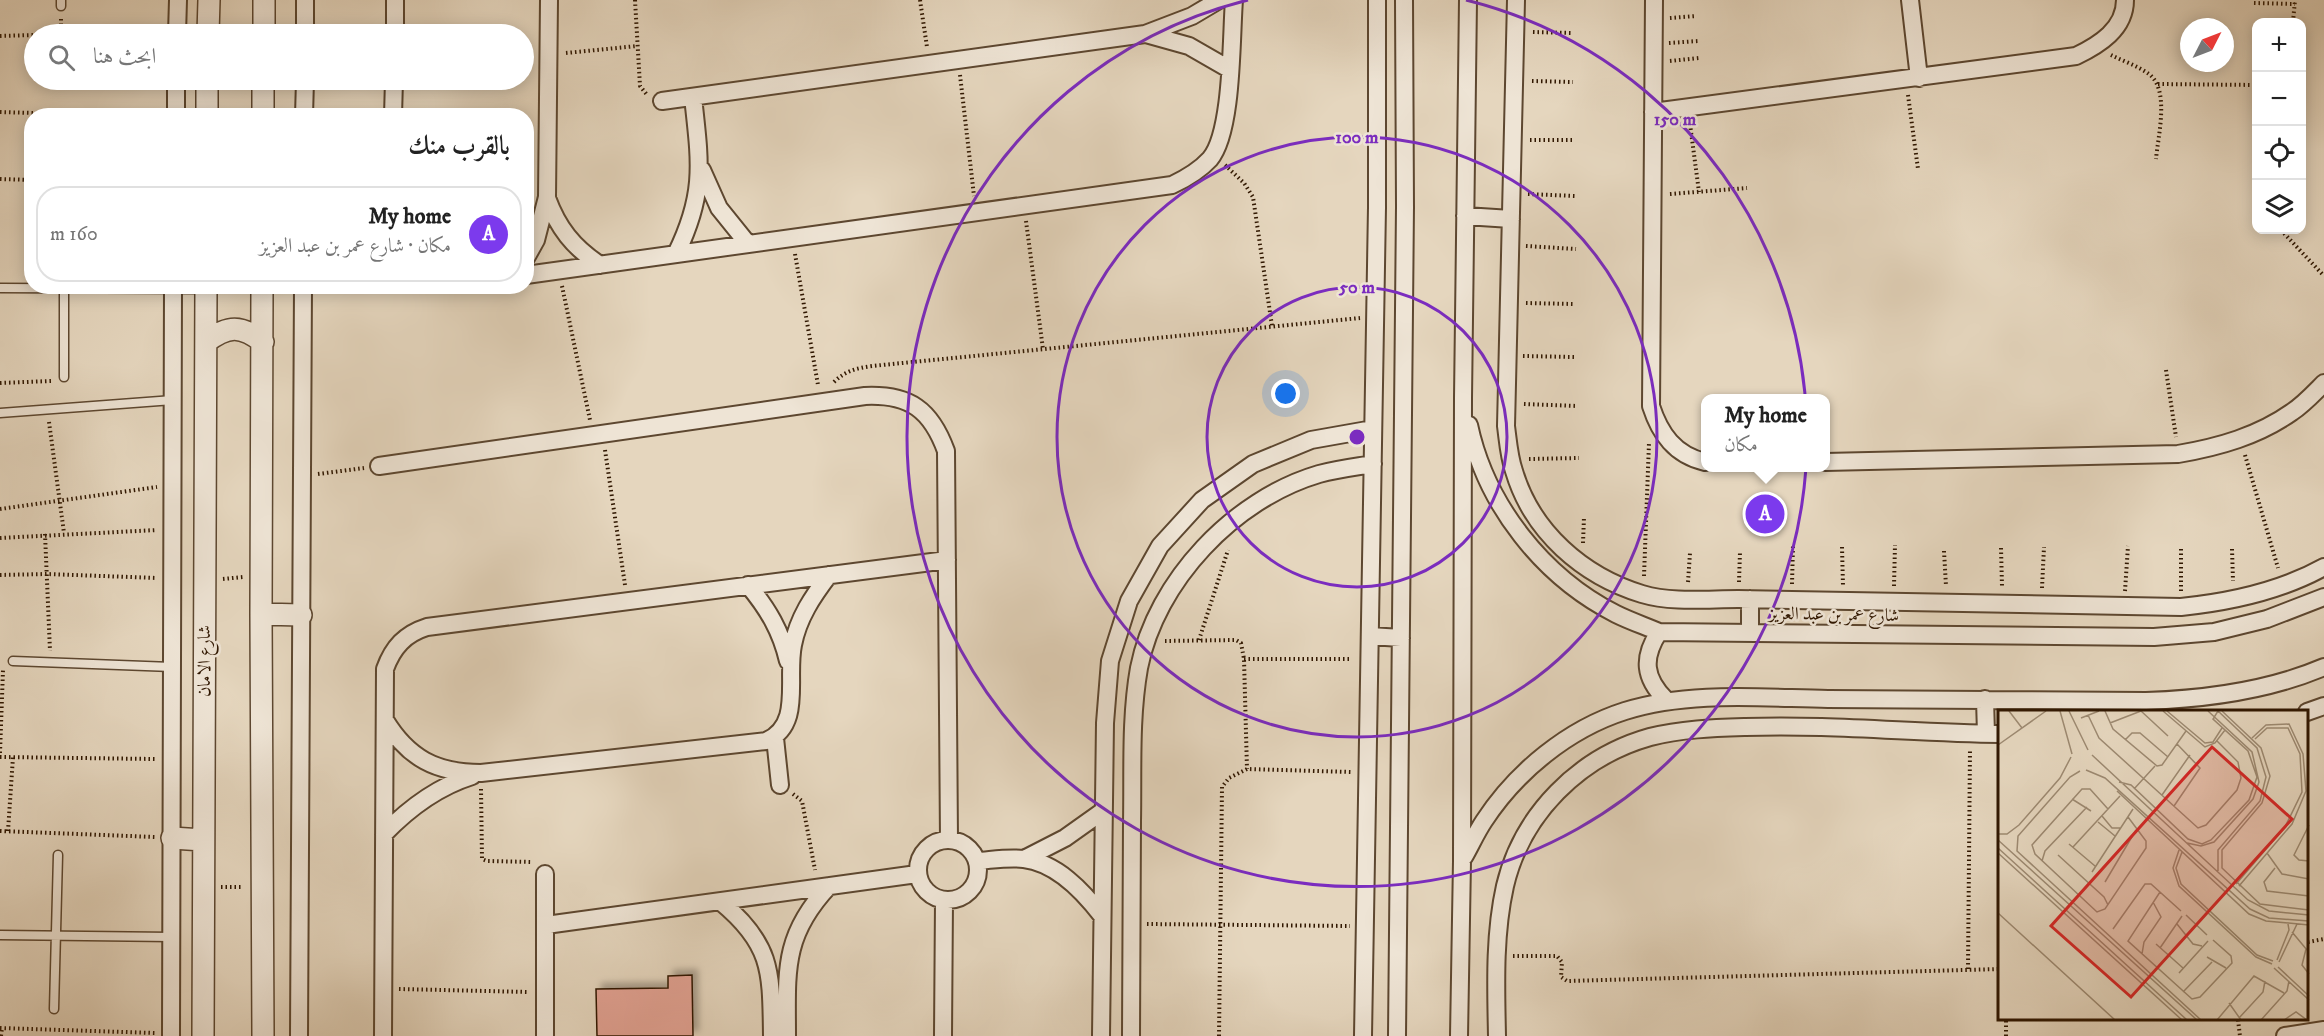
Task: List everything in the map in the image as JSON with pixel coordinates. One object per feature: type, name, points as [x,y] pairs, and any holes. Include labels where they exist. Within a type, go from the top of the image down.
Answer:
[{"type":"street","points":[[177,0],[177,24]]},
{"type":"street","points":[[208,24],[209,0]]},
{"type":"street","points":[[264,0],[264,24]]},
{"type":"street","points":[[305,0],[305,24]]},
{"type":"street","points":[[395,0],[395,24]]},
{"type":"street","points":[[534,240],[543,219],[547,197],[549,0]]},
{"type":"street","points":[[662,101],[1145,34],[1192,16],[1219,0]]},
{"type":"street","points":[[534,274],[1172,185],[1194,174],[1211,158],[1222,136],[1226,113],[1234,0]]},
{"type":"street","points":[[1363,1036],[1377,207],[1377,0]]},
{"type":"street","points":[[1397,1036],[1405,206],[1404,0]]},
{"type":"street","points":[[1459,1036],[1468,0]]},
{"type":"street","points":[[1516,0],[1506,426],[1514,472],[1533,514],[1562,550],[1600,578],[1643,594],[1686,600],[1744,599],[2181,607],[2233,600],[2283,585],[2324,567]]},
{"type":"street","points":[[1654,0],[1651,406],[1656,423],[1665,438],[1678,450],[1701,460]]},
{"type":"street","points":[[1910,0],[1912,78]]},
{"type":"street","points":[[1653,112],[2076,57],[2096,47],[2113,32],[2125,12],[2125,0]]},
{"type":"street","points":[[1145,34],[1189,46],[1229,69]]},
{"type":"street","points":[[176,90],[176,108]]},
{"type":"street","points":[[207,90],[207,108]]},
{"type":"street","points":[[263,90],[263,108]]},
{"type":"street","points":[[304,90],[304,108]]},
{"type":"street","points":[[393,108],[394,90]]},
{"type":"street","points":[[676,254],[694,212],[700,166],[693,97]]},
{"type":"street","points":[[700,166],[719,208],[748,244]]},
{"type":"street","points":[[547,197],[554,218],[566,237],[581,253],[600,265]]},
{"type":"street","points":[[1377,207],[1405,206]]},
{"type":"street","points":[[1465,216],[1511,219]]},
{"type":"street","points":[[171,1035],[173,294]]},
{"type":"street","name":"شارع الامان","points":[[202,1036],[206,294]]},
{"type":"street","points":[[262,294],[263,1036]]},
{"type":"street","points":[[298,1036],[303,294]]},
{"type":"street","points":[[206,342],[222,330],[238,329],[254,335],[263,342]]},
{"type":"street","points":[[1830,462],[2178,454],[2210,449],[2240,440],[2292,412],[2324,383]]},
{"type":"street","points":[[379,466],[866,396],[887,395],[908,401],[926,414],[938,431],[946,451],[949,840]]},
{"type":"street","name":"شارع عمر بن عبد العزيز","points":[[1463,398],[1472,442],[1489,485],[1513,525],[1535,551],[1577,590],[1616,614],[1659,632],[2154,637],[2214,632],[2257,622],[2324,597]]},
{"type":"street","points":[[1101,1036],[1102,810],[1105,723],[1110,661],[1129,601],[1160,546],[1202,500],[1253,464],[1311,440],[1373,429]]},
{"type":"street","points":[[1131,1036],[1133,724],[1139,669],[1146,642],[1157,616],[1185,569],[1222,528],[1268,496],[1318,475],[1373,464]]},
{"type":"street","points":[[383,1036],[385,669],[396,646],[415,631],[427,627],[946,560]]},
{"type":"street","points":[[385,720],[408,751],[442,770],[462,773],[481,773],[766,741],[782,732],[790,715],[789,668],[793,643],[801,619],[813,596],[829,575]]},
{"type":"street","points":[[748,585],[764,604],[776,624],[789,668]]},
{"type":"street","points":[[1744,599],[1750,633]]},
{"type":"street","points":[[261,614],[301,615]]},
{"type":"street","points":[[1659,632],[1651,645],[1647,660],[1649,675],[1656,690],[1666,700]]},
{"type":"street","points":[[1371,636],[1401,638]]},
{"type":"street","points":[[1462,861],[1484,821],[1504,795],[1544,755],[1582,730],[1623,712],[1666,700],[1985,699],[2190,706],[2306,675],[2324,667]]},
{"type":"street","points":[[1778,699],[1779,726]]},
{"type":"street","points":[[1497,1036],[1498,956],[1505,886],[1515,856],[1534,820],[1569,780],[1622,747],[1651,737],[1714,728],[1779,726],[1985,734],[1985,699]]},
{"type":"street","points":[[2309,711],[2324,706]]},
{"type":"street","points":[[775,738],[780,785]]},
{"type":"street","points":[[384,834],[428,796],[481,773]]},
{"type":"street","points":[[1024,859],[1065,838],[1102,810]]},
{"type":"street","points":[[172,838],[202,840]]},
{"type":"street","points":[[949,840],[963,844],[974,854],[977,861],[978,870],[974,886],[961,898],[944,901],[929,895],[923,889],[917,874],[922,854],[938,841],[949,840]]},
{"type":"street","points":[[977,861],[1024,859],[1048,867],[1069,879],[1087,896],[1102,916]]},
{"type":"street","points":[[545,874],[545,1036]]},
{"type":"street","points":[[546,925],[917,874]]},
{"type":"street","points":[[787,1036],[787,976],[790,950],[798,926],[824,887]]},
{"type":"street","points":[[943,1036],[944,901]]},
{"type":"street","points":[[721,902],[746,926],[765,956],[771,981],[772,1036]]},
{"type":"street","points":[[2285,1036],[2324,1030]]},
{"type":"lane","points":[[0,288],[24,288]]},
{"type":"lane","points":[[63,377],[64,294]]},
{"type":"lane","points":[[0,413],[173,400]]},
{"type":"lane","points":[[13,661],[172,667]]},
{"type":"lane","points":[[54,1009],[58,855]]},
{"type":"lane","points":[[0,935],[172,937]]},
{"type":"path","points":[[635,0],[640,86],[650,98],[662,101]]},
{"type":"path","points":[[920,0],[929,64]]},
{"type":"path","points":[[2254,3],[2295,2],[2293,18]]},
{"type":"path","points":[[1654,20],[1696,16]]},
{"type":"path","points":[[1515,31],[1571,33]]},
{"type":"path","points":[[0,36],[24,35]]},
{"type":"path","points":[[1654,45],[1698,41]]},
{"type":"path","points":[[548,54],[637,46]]},
{"type":"path","points":[[2096,47],[2148,73],[2158,84],[2161,104],[2156,159]]},
{"type":"path","points":[[1654,63],[1699,58]]},
{"type":"path","points":[[959,60],[976,213]]},
{"type":"path","points":[[1912,78],[1918,169]]},
{"type":"path","points":[[1514,81],[1573,82]]},
{"type":"path","points":[[2158,84],[2252,85]]},
{"type":"path","points":[[1688,107],[1699,192]]},
{"type":"path","points":[[0,112],[24,113]]},
{"type":"path","points":[[1512,140],[1574,140]]},
{"type":"path","points":[[1211,158],[1234,173],[1253,197],[1272,326]]},
{"type":"path","points":[[0,179],[24,180]]},
{"type":"path","points":[[1653,195],[1747,188]]},
{"type":"path","points":[[1511,193],[1575,196]]},
{"type":"path","points":[[1024,206],[1043,349]]},
{"type":"path","points":[[2285,234],[2324,276]]},
{"type":"path","points":[[793,238],[821,402]]},
{"type":"path","points":[[1510,245],[1576,249]]},
{"type":"path","points":[[559,271],[598,434],[627,601]]},
{"type":"path","points":[[1509,302],[1573,304]]},
{"type":"path","points":[[821,402],[829,387],[841,376],[856,368],[1375,316]]},
{"type":"path","points":[[1508,355],[1574,357]]},
{"type":"path","points":[[2166,369],[2178,454]]},
{"type":"path","points":[[0,382],[53,381]]},
{"type":"path","points":[[1506,404],[1577,406]]},
{"type":"path","points":[[47,410],[64,533]]},
{"type":"path","points":[[2240,440],[2283,585]]},
{"type":"path","points":[[1643,594],[1650,442]]},
{"type":"path","points":[[1511,459],[1579,458]]},
{"type":"path","points":[[302,475],[379,466]]},
{"type":"path","points":[[0,509],[173,485]]},
{"type":"path","points":[[0,538],[172,529]]},
{"type":"path","points":[[45,534],[51,661]]},
{"type":"path","points":[[1199,640],[1230,543]]},
{"type":"path","points":[[1894,602],[1895,545]]},
{"type":"path","points":[[1791,600],[1793,546]]},
{"type":"path","points":[[2125,606],[2127,546]]},
{"type":"path","points":[[2042,605],[2044,547]]},
{"type":"path","points":[[1842,548],[1843,601]]},
{"type":"path","points":[[2001,548],[2002,604]]},
{"type":"path","points":[[2181,549],[2181,607]]},
{"type":"path","points":[[2232,549],[2233,600]]},
{"type":"path","points":[[1944,551],[1947,603]]},
{"type":"path","points":[[1740,552],[1744,599]]},
{"type":"path","points":[[1686,600],[1690,553]]},
{"type":"path","points":[[0,575],[47,574],[172,579]]},
{"type":"path","points":[[205,580],[261,575]]},
{"type":"path","points":[[1146,642],[1236,640],[1241,643],[1244,659],[1247,769]]},
{"type":"path","points":[[1244,659],[1370,659]]},
{"type":"path","points":[[3,661],[0,755],[173,759]]},
{"type":"path","points":[[1968,969],[1985,734]]},
{"type":"path","points":[[8,831],[13,757]]},
{"type":"path","points":[[1219,1036],[1222,787],[1229,778],[1247,769],[1367,772]]},
{"type":"path","points":[[481,773],[482,859],[536,863],[543,868],[545,874]]},
{"type":"path","points":[[780,785],[801,799],[824,887]]},
{"type":"path","points":[[0,831],[172,838]]},
{"type":"path","points":[[202,887],[262,886]]},
{"type":"path","points":[[1131,924],[1364,926]]},
{"type":"path","points":[[2309,942],[2324,939]]},
{"type":"path","points":[[1498,956],[1557,956],[1562,962],[1562,977],[1567,981],[1998,969]]},
{"type":"path","points":[[384,989],[545,992]]},
{"type":"path","points":[[2238,1021],[2240,1036]]},
{"type":"path","points":[[1,1036],[1,1028],[171,1035]]},
{"type":"building","points":[[1753,508],[1773,508],[1773,529],[1754,529]]},
{"type":"building","points":[[692,975],[693,1036],[597,1036],[596,989],[668,988],[668,976]]},
{"type":"place","name":"My home","points":[[1765,514]]}]
